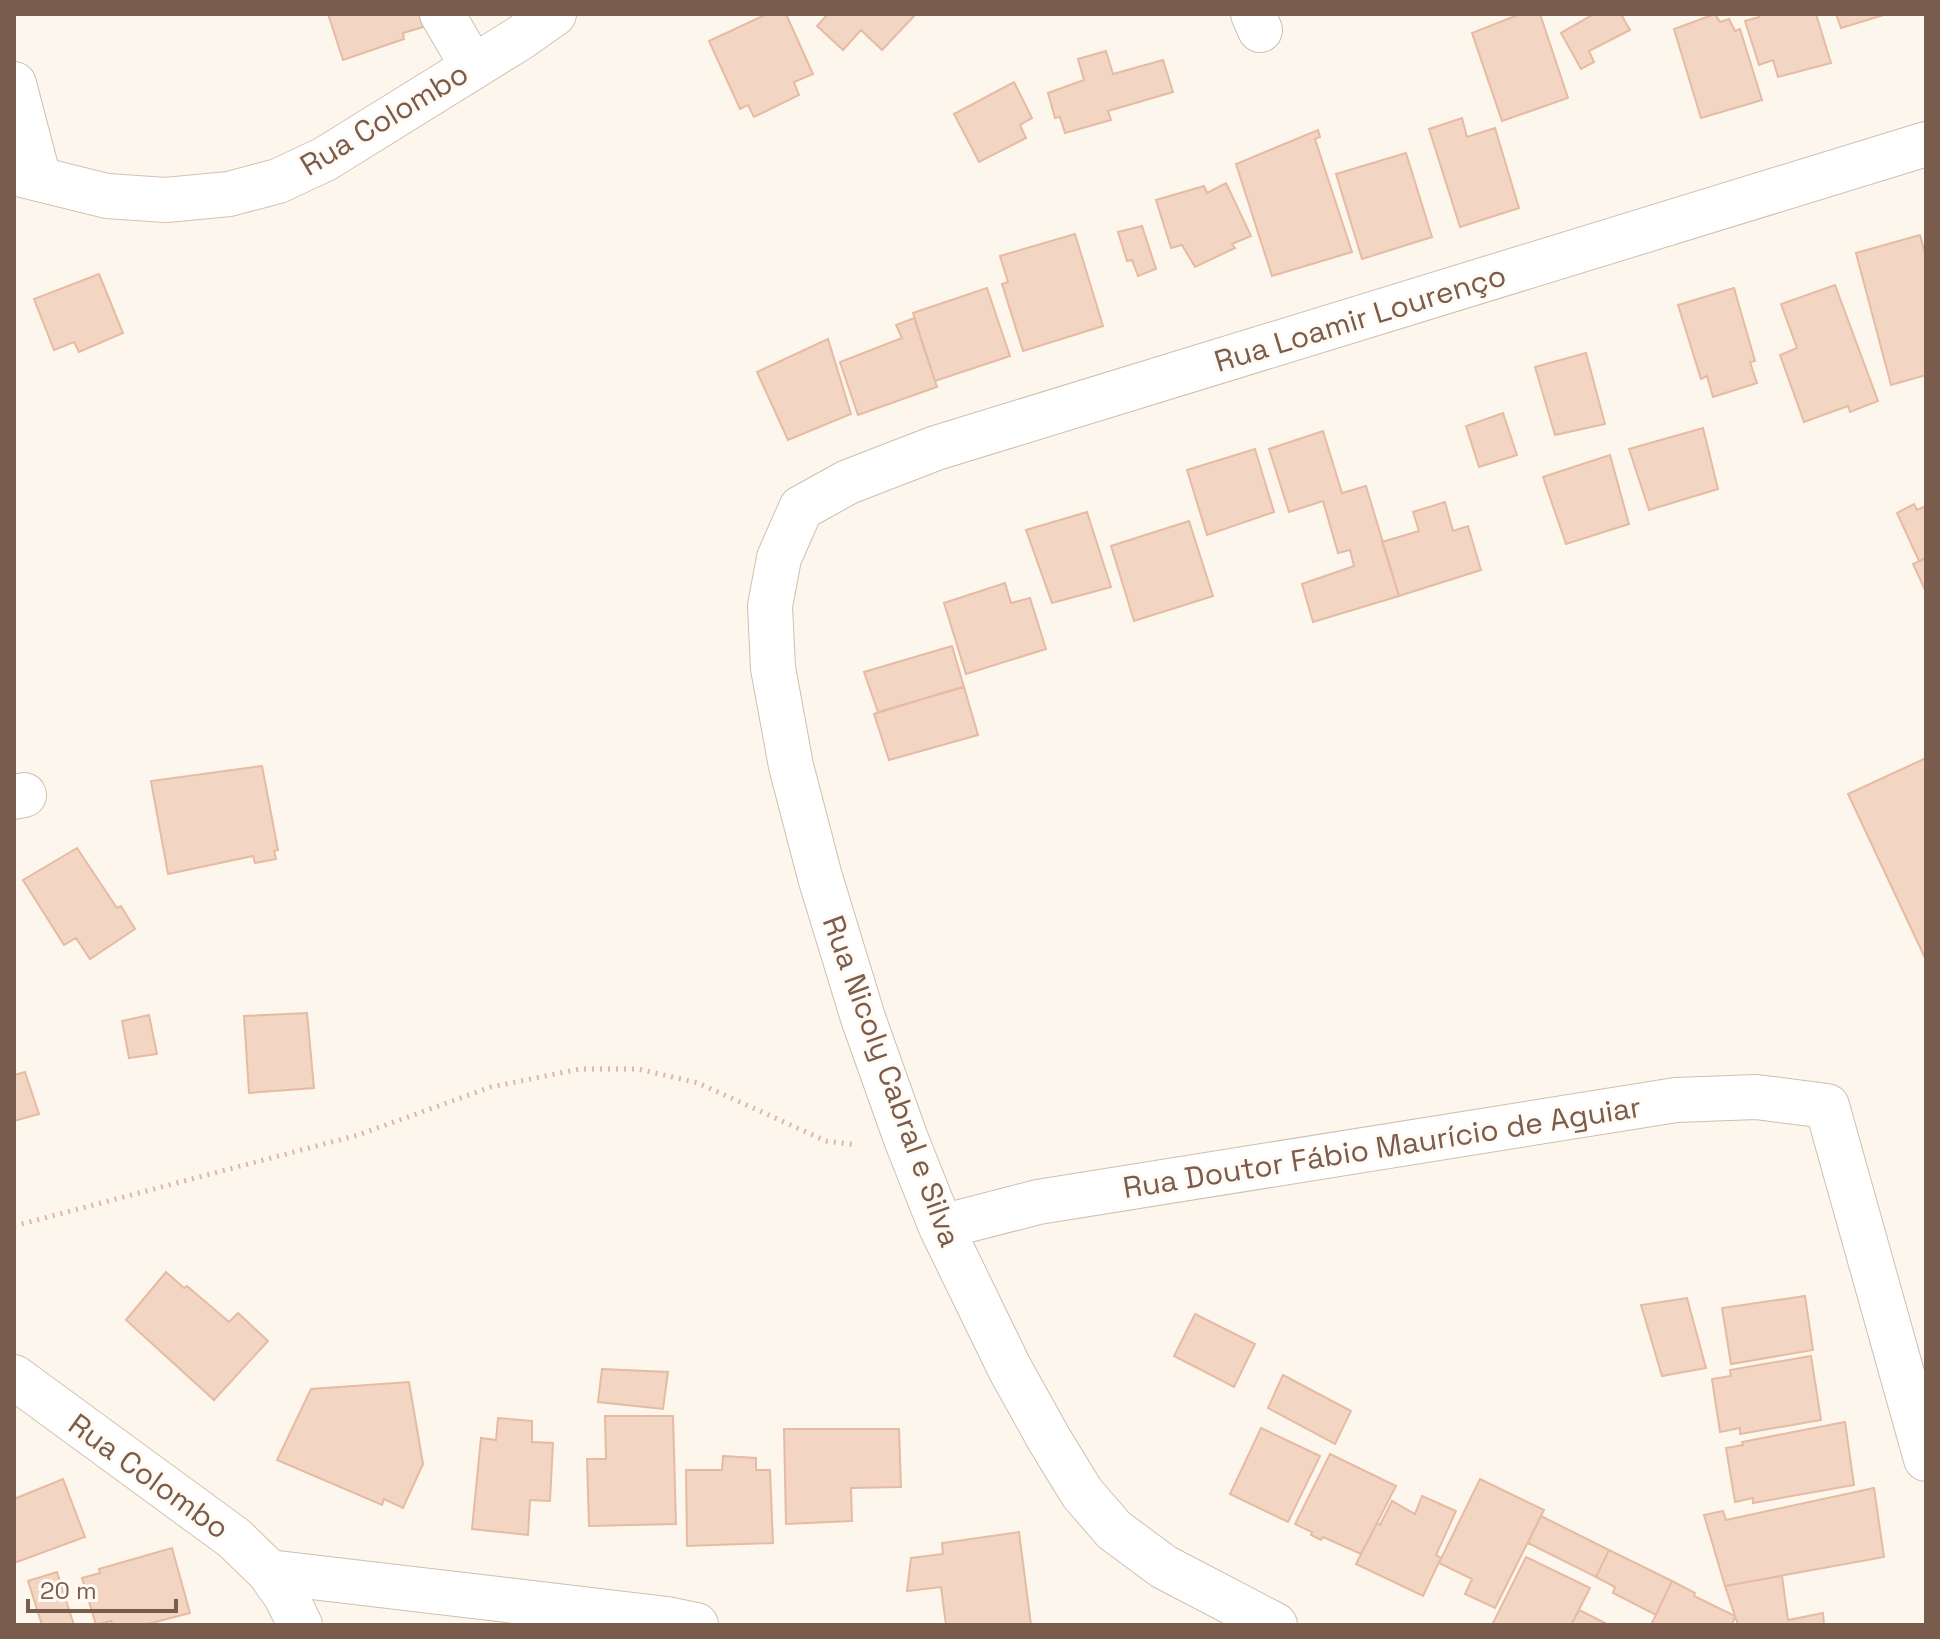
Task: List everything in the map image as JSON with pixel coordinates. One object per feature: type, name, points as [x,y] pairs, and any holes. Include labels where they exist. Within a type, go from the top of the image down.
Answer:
[{"type":"street","points":[[442,14],[473,67]]},
{"type":"street","name":"Rua Colombo","points":[[27,176],[107,196],[166,200],[229,194],[278,181],[325,159],[554,14]]},
{"type":"street","points":[[14,84],[27,176]]},
{"type":"street","name":"Rua Loamir Lourenço","points":[[801,508],[848,482],[936,448],[1926,144]]},
{"type":"street","name":"Rua Nicoly Cabral e Silva","points":[[801,508],[779,558],[770,606],[773,668],[791,766],[820,877],[863,1018],[941,1227],[1010,1369],[1082,1493],[1114,1530],[1164,1567],[1275,1625]]},
{"type":"street","name":"Rua Doutor Fábio Maurício de Aguiar","points":[[941,1227],[1038,1202],[1676,1100],[1756,1097],[1827,1106],[1926,1459]]},
{"type":"street","name":"Rua Colombo","points":[[14,1377],[234,1538],[269,1572],[286,1596],[300,1625]]},
{"type":"street","points":[[269,1572],[696,1625]]},
{"type":"path","points":[[14,1226],[358,1135],[491,1087],[580,1069],[638,1069],[698,1083],[826,1141],[857,1145],[906,1139]]},
{"type":"building","points":[[328,14],[419,14],[423,27],[403,33],[404,39],[343,60]]},
{"type":"building","points":[[767,14],[786,14],[813,74],[794,82],[799,95],[754,117],[748,105],[740,109],[709,41]]},
{"type":"building","points":[[828,14],[916,14],[882,50],[861,30],[843,50],[817,26]]},
{"type":"building","points":[[1520,14],[1540,14],[1568,98],[1502,121],[1472,33]]},
{"type":"building","points":[[1594,14],[1621,14],[1630,30],[1589,51],[1594,62],[1581,69],[1561,33]]},
{"type":"building","points":[[1715,14],[1720,22],[1729,19],[1735,31],[1740,29],[1762,100],[1701,118],[1674,29]]},
{"type":"building","points":[[1758,14],[1816,14],[1831,63],[1778,77],[1773,60],[1759,65],[1745,21],[1759,17]]},
{"type":"building","points":[[1836,14],[1887,14],[1841,28]]},
{"type":"building","points":[[1106,51],[1113,74],[1163,60],[1173,92],[1108,111],[1111,120],[1065,133],[1060,117],[1055,118],[1048,93],[1084,80],[1078,59]]},
{"type":"building","points":[[1014,82],[1032,118],[1020,125],[1026,138],[979,162],[954,114]]},
{"type":"building","points":[[1462,118],[1467,137],[1495,128],[1519,208],[1460,227],[1429,129]]},
{"type":"building","points":[[1318,130],[1320,137],[1315,139],[1352,252],[1272,276],[1236,164]]},
{"type":"building","points":[[1406,153],[1432,237],[1362,259],[1336,174]]},
{"type":"building","points":[[1226,183],[1251,236],[1232,244],[1235,248],[1195,267],[1182,245],[1171,248],[1156,200],[1204,186],[1207,193]]},
{"type":"building","points":[[1142,226],[1156,269],[1138,276],[1132,260],[1127,261],[1118,232]]},
{"type":"building","points":[[1075,234],[1103,326],[1023,351],[1002,284],[1008,282],[1000,256]]},
{"type":"building","points":[[1920,235],[1926,257],[1926,375],[1891,385],[1856,253]]},
{"type":"building","points":[[99,274],[123,333],[79,352],[74,342],[54,350],[34,299]]},
{"type":"building","points":[[1835,285],[1878,401],[1850,412],[1848,406],[1804,422],[1780,355],[1797,348],[1781,304]]},
{"type":"building","points":[[987,288],[1010,356],[935,381],[913,313]]},
{"type":"building","points":[[1734,288],[1755,361],[1750,362],[1757,383],[1713,397],[1707,376],[1701,379],[1678,305]]},
{"type":"building","points":[[914,318],[937,387],[858,415],[840,362],[902,338],[896,325]]},
{"type":"building","points":[[828,339],[851,414],[788,440],[757,372]]},
{"type":"building","points":[[1586,353],[1605,424],[1555,435],[1535,367]]},
{"type":"building","points":[[1503,413],[1517,455],[1479,467],[1466,426]]},
{"type":"building","points":[[1703,428],[1718,489],[1649,510],[1629,449]]},
{"type":"building","points":[[1323,431],[1342,493],[1366,486],[1399,596],[1313,622],[1302,584],[1354,566],[1350,550],[1338,553],[1323,501],[1289,512],[1269,449]]},
{"type":"building","points":[[1255,449],[1274,512],[1207,535],[1187,470]]},
{"type":"building","points":[[1610,455],[1629,524],[1566,544],[1543,477]]},
{"type":"building","points":[[1445,502],[1453,531],[1468,526],[1481,570],[1399,596],[1382,542],[1419,531],[1413,512]]},
{"type":"building","points":[[1914,504],[1917,510],[1926,506],[1926,558],[1919,561],[1897,513]]},
{"type":"building","points":[[1087,512],[1111,587],[1052,603],[1026,530]]},
{"type":"building","points":[[1189,521],[1213,596],[1134,621],[1111,546]]},
{"type":"building","points":[[1926,558],[1926,592],[1913,564]]},
{"type":"building","points":[[1005,583],[1011,603],[1030,598],[1046,649],[966,674],[944,603]]},
{"type":"building","points":[[952,646],[964,687],[878,712],[864,672]]},
{"type":"building","points":[[964,687],[978,735],[889,760],[874,714]]},
{"type":"building","points":[[1926,758],[1926,960],[1848,794]]},
{"type":"building","points":[[262,766],[278,850],[274,851],[276,859],[255,863],[253,856],[168,874],[151,781]]},
{"type":"building","points":[[77,848],[117,908],[121,906],[135,929],[90,959],[76,938],[64,945],[23,880]]},
{"type":"building","points":[[307,1013],[314,1088],[249,1093],[244,1016]]},
{"type":"building","points":[[149,1015],[157,1054],[129,1058],[122,1021]]},
{"type":"building","points":[[25,1072],[39,1114],[14,1121],[14,1075]]},
{"type":"building","points":[[166,1272],[229,1322],[238,1313],[268,1341],[214,1400],[126,1320]]},
{"type":"building","points":[[1805,1296],[1813,1350],[1731,1364],[1722,1308]]},
{"type":"building","points":[[1687,1298],[1706,1368],[1662,1376],[1641,1305]]},
{"type":"building","points":[[1195,1314],[1255,1344],[1234,1387],[1174,1356]]},
{"type":"building","points":[[1811,1356],[1821,1420],[1740,1434],[1740,1428],[1720,1432],[1712,1379],[1731,1376],[1730,1370]]},
{"type":"building","points":[[602,1369],[668,1372],[663,1409],[598,1402]]},
{"type":"building","points":[[1283,1375],[1351,1411],[1335,1444],[1268,1408]]},
{"type":"building","points":[[409,1382],[423,1464],[403,1508],[384,1499],[382,1505],[277,1460],[311,1389]]},
{"type":"building","points":[[605,1416],[673,1416],[676,1524],[589,1526],[587,1459],[606,1459]]},
{"type":"building","points":[[498,1418],[532,1421],[532,1442],[553,1443],[550,1501],[530,1500],[528,1535],[472,1529],[481,1438],[496,1440]]},
{"type":"building","points":[[1845,1422],[1854,1485],[1753,1503],[1753,1498],[1735,1502],[1726,1448],[1743,1445],[1742,1442]]},
{"type":"building","points":[[1261,1428],[1320,1456],[1288,1522],[1230,1494]]},
{"type":"building","points":[[784,1429],[899,1429],[901,1487],[851,1488],[852,1521],[786,1524]]},
{"type":"building","points":[[1330,1454],[1396,1486],[1361,1554],[1323,1537],[1321,1540],[1295,1524]]},
{"type":"building","points":[[723,1456],[756,1458],[756,1470],[770,1470],[773,1543],[687,1546],[686,1470],[722,1470]]},
{"type":"building","points":[[63,1479],[85,1537],[14,1563],[14,1499]]},
{"type":"building","points":[[1480,1479],[1544,1510],[1495,1608],[1465,1594],[1472,1579],[1439,1563]]},
{"type":"building","points":[[1874,1488],[1884,1557],[1725,1586],[1704,1515],[1723,1511],[1726,1520]]},
{"type":"building","points":[[1422,1496],[1456,1511],[1436,1555],[1441,1558],[1423,1596],[1356,1564],[1392,1501],[1415,1514]]},
{"type":"building","points":[[1541,1516],[1609,1550],[1596,1577],[1528,1543]]},
{"type":"building","points":[[1019,1532],[1031,1625],[946,1625],[941,1587],[907,1591],[911,1558],[943,1554],[942,1543]]},
{"type":"building","points":[[172,1548],[190,1613],[144,1625],[113,1625],[111,1621],[96,1625],[82,1578],[100,1573],[99,1569]]},
{"type":"building","points":[[1609,1550],[1672,1581],[1656,1615],[1613,1593],[1615,1587],[1596,1577]]},
{"type":"building","points":[[1526,1557],[1590,1588],[1571,1625],[1492,1625]]},
{"type":"building","points":[[57,1572],[74,1625],[42,1625],[28,1581]]},
{"type":"building","points":[[1782,1576],[1788,1620],[1823,1613],[1824,1625],[1738,1625],[1725,1586]]},
{"type":"building","points":[[1672,1581],[1695,1593],[1694,1596],[1735,1616],[1732,1625],[1651,1625]]},
{"type":"building","points":[[1579,1610],[1609,1625],[1571,1625]]}]
